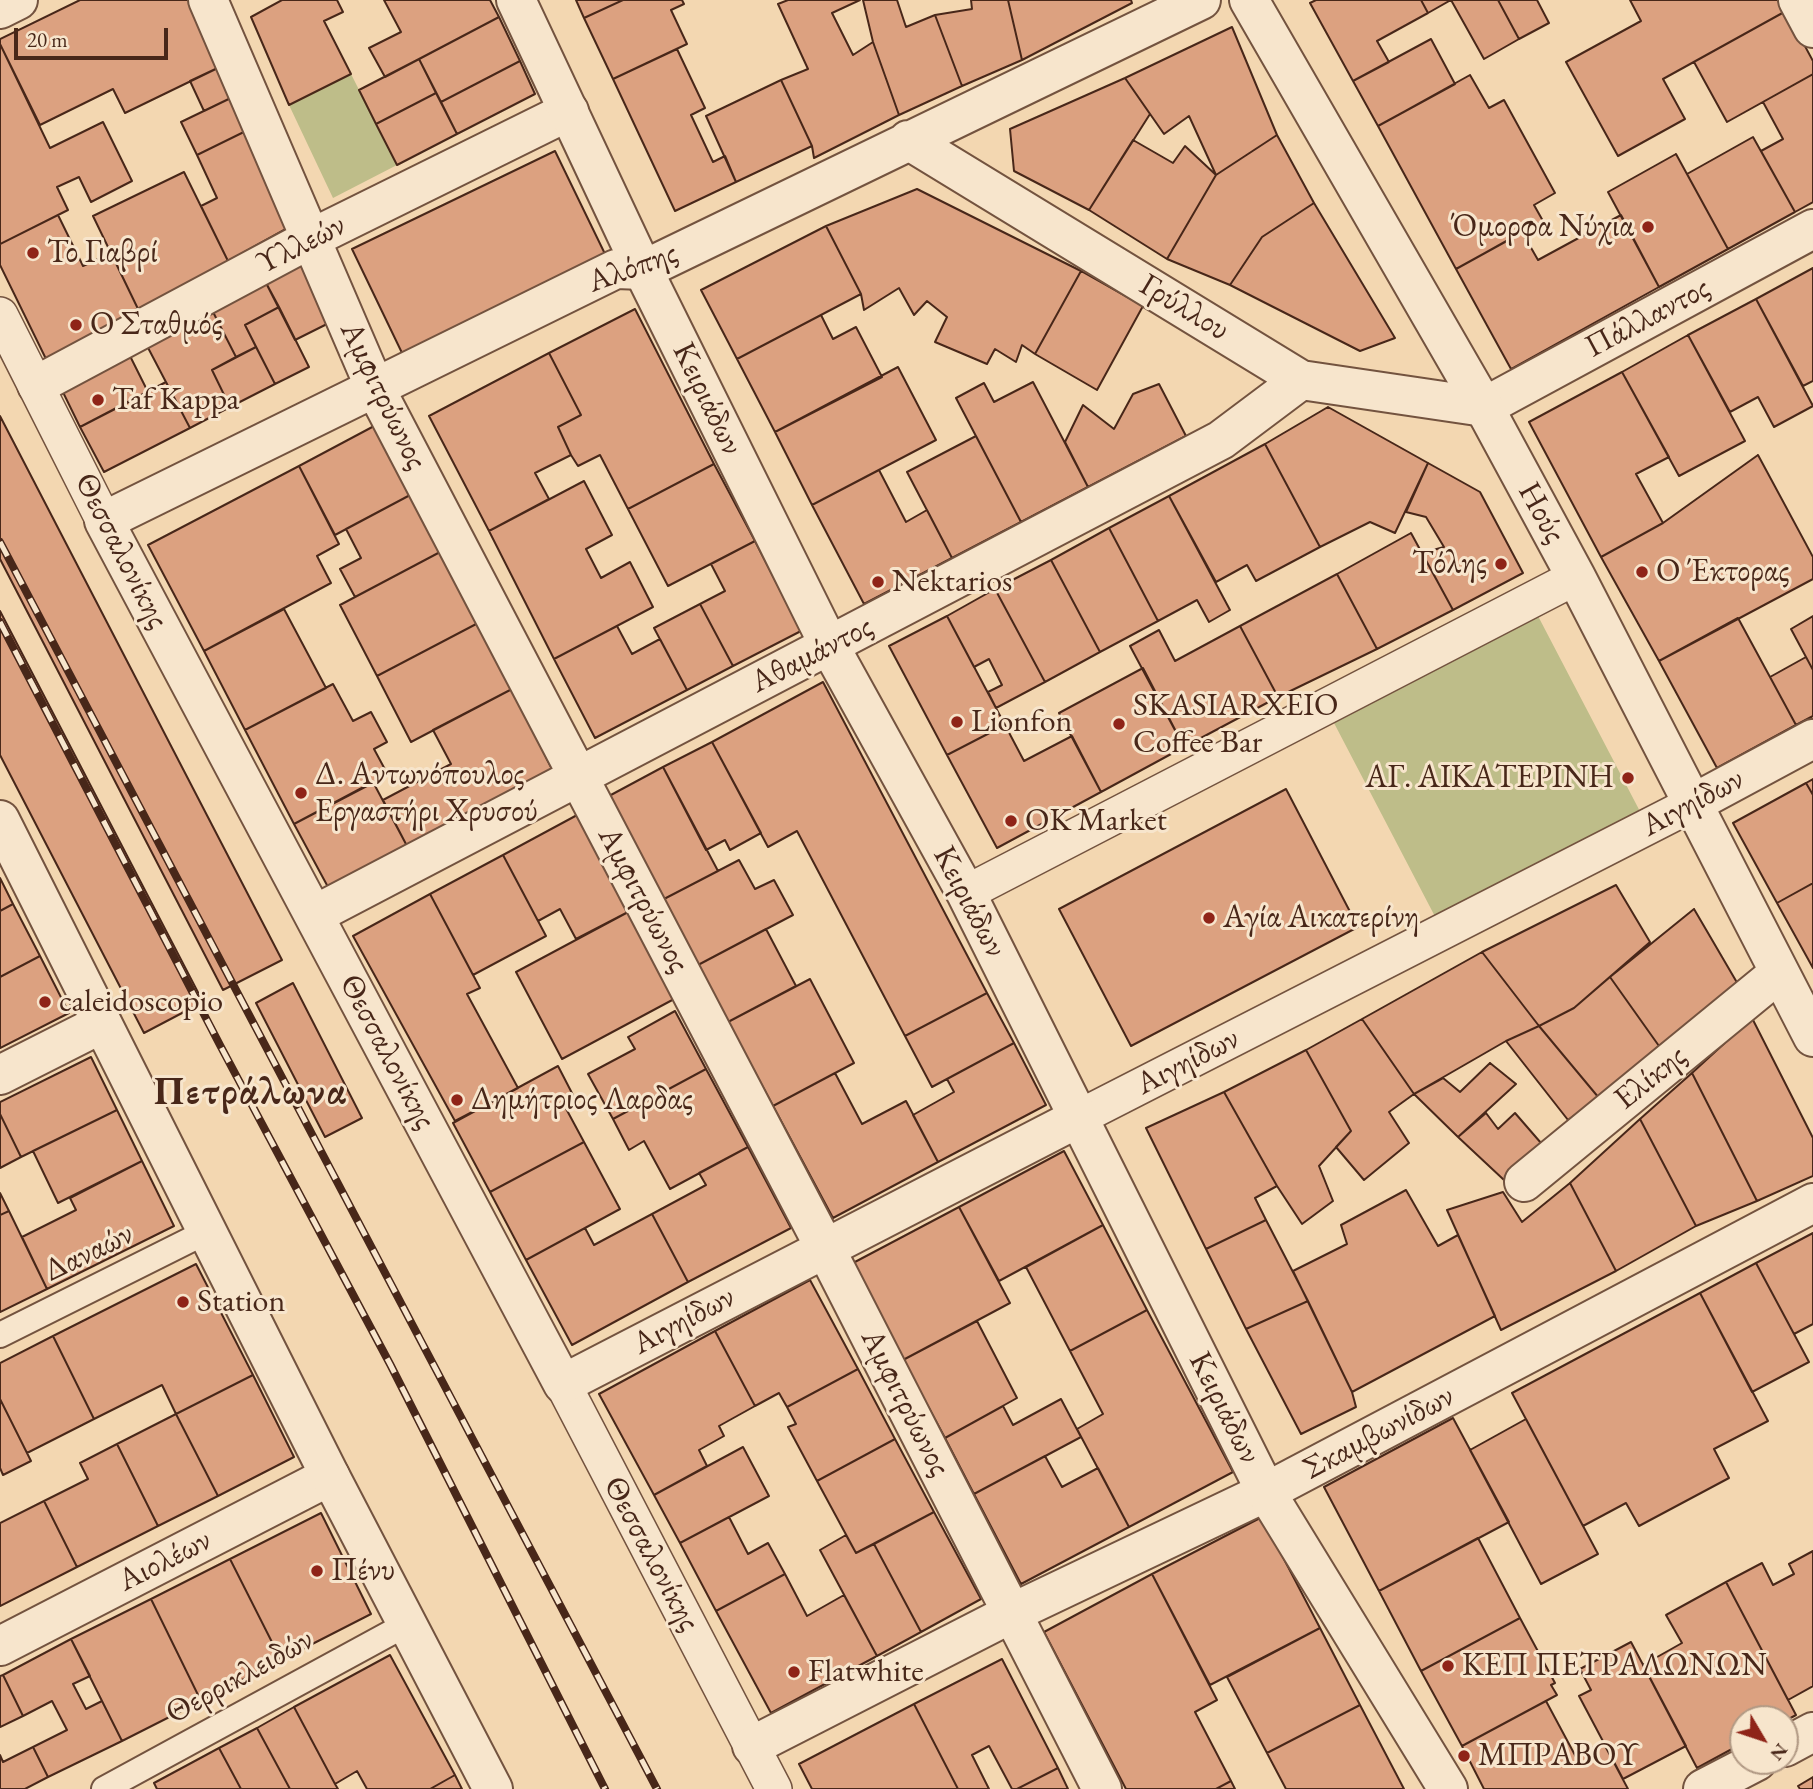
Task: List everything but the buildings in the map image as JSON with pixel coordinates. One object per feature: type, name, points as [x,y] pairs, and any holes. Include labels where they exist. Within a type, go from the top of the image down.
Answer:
[{"type":"street","points":[[0,9],[18,0]]},
{"type":"street","name":"Αμφιτρύωνος","points":[[208,0],[375,388],[825,1248],[1102,1789]]},
{"type":"street","name":"Κειριάδων","points":[[516,0],[643,270],[830,647],[966,893],[1266,1492],[1448,1789]]},
{"type":"street","name":"Αλόπης","points":[[104,521],[616,269],[643,270],[1201,0]]},
{"type":"street","name":"Ηούς","points":[[1249,0],[1484,407],[1576,576],[1813,1037]]},
{"type":"street","points":[[1798,0],[1813,28]]},
{"type":"street","name":"Υλλεών","points":[[37,385],[310,239],[569,111]]},
{"type":"street","name":"Γρύλλου","points":[[908,140],[1301,380],[1484,407]]},
{"type":"street","name":"Πάλλαντος","points":[[1484,407],[1813,229]]},
{"type":"street","name":"Θεσσαλονίκης","points":[[0,315],[104,521],[563,1384],[774,1789]]},
{"type":"street","name":"Αθαμάντος","points":[[314,915],[1222,440],[1301,380]]},
{"type":"street","points":[[966,893],[1576,576]]},
{"type":"street","name":"Αιγηίδων","points":[[563,1384],[1694,803],[1813,739]]},
{"type":"street","points":[[0,820],[330,1476],[493,1789]]},
{"type":"street","name":"Ελίκης","points":[[1524,1182],[1779,973]]},
{"type":"street","points":[[0,1075],[101,1024]]},
{"type":"street","name":"Σκαμβωνίδων","points":[[752,1746],[1012,1613],[1266,1492],[1813,1203]]},
{"type":"street","name":"Αιολέων","points":[[0,1646],[330,1476]]},
{"type":"street","points":[[1703,1789],[1730,1775]]},
{"type":"lane","name":"Δαναών","points":[[0,1335],[208,1231]]},
{"type":"lane","name":"Θερρικλειδών","points":[[104,1789],[407,1624]]},
{"type":"shaded area","points":[[351,74],[397,165],[333,198],[289,105]]},
{"type":"shaded area","points":[[1538,616],[1645,821],[1441,928],[1334,723]]},
{"type":"railway","points":[[0,542],[657,1789]]},
{"type":"railway","points":[[0,622],[221,1047],[390,1364],[605,1789]]},
{"type":"place","name":"Όμορφα Νύχια","points":[[1648,227]]},
{"type":"place","name":"Το Γιαβρί","points":[[33,253]]},
{"type":"place","name":"Ο Σταθμός","points":[[76,325]]},
{"type":"place","name":"Taf Kappa","points":[[98,400]]},
{"type":"place","name":"Τόλης","points":[[1501,564]]},
{"type":"place","name":"Ο Έκτορας","points":[[1642,572]]},
{"type":"place","name":"Nektarios","points":[[878,582]]},
{"type":"place","name":"Lionfon","points":[[957,722]]},
{"type":"place","name":"SKASIARXEIO Coffee Bar","points":[[1119,724]]},
{"type":"place","name":"ΑΓ. ΑΙΚΑΤΕΡΙΝΗ","points":[[1628,778]]},
{"type":"place","name":"Δ. Αντωνόπουλος Εργαστήρι Χρυσού","points":[[301,793]]},
{"type":"place","name":"OK Market","points":[[1011,821]]},
{"type":"place","name":"Αγία Αικατερίνη","points":[[1209,918]]},
{"type":"place","name":"caleidoscopio","points":[[45,1002]]},
{"type":"place","name":"Δημήτριος Λαρδας","points":[[457,1100]]},
{"type":"place","name":"Station","points":[[183,1302]]},
{"type":"place","name":"Πένυ","points":[[317,1571]]},
{"type":"place","name":"ΚΕΠ ΠΕΤΡΑΛΩΝΩΝ","points":[[1448,1666]]},
{"type":"place","name":"Flatwhite","points":[[794,1672]]},
{"type":"place","name":"ΜΠΡΑΒΟΥ","points":[[1464,1756]]},
{"type":"district","name":"Πετράλωνα","points":[[251,1093]]}]
